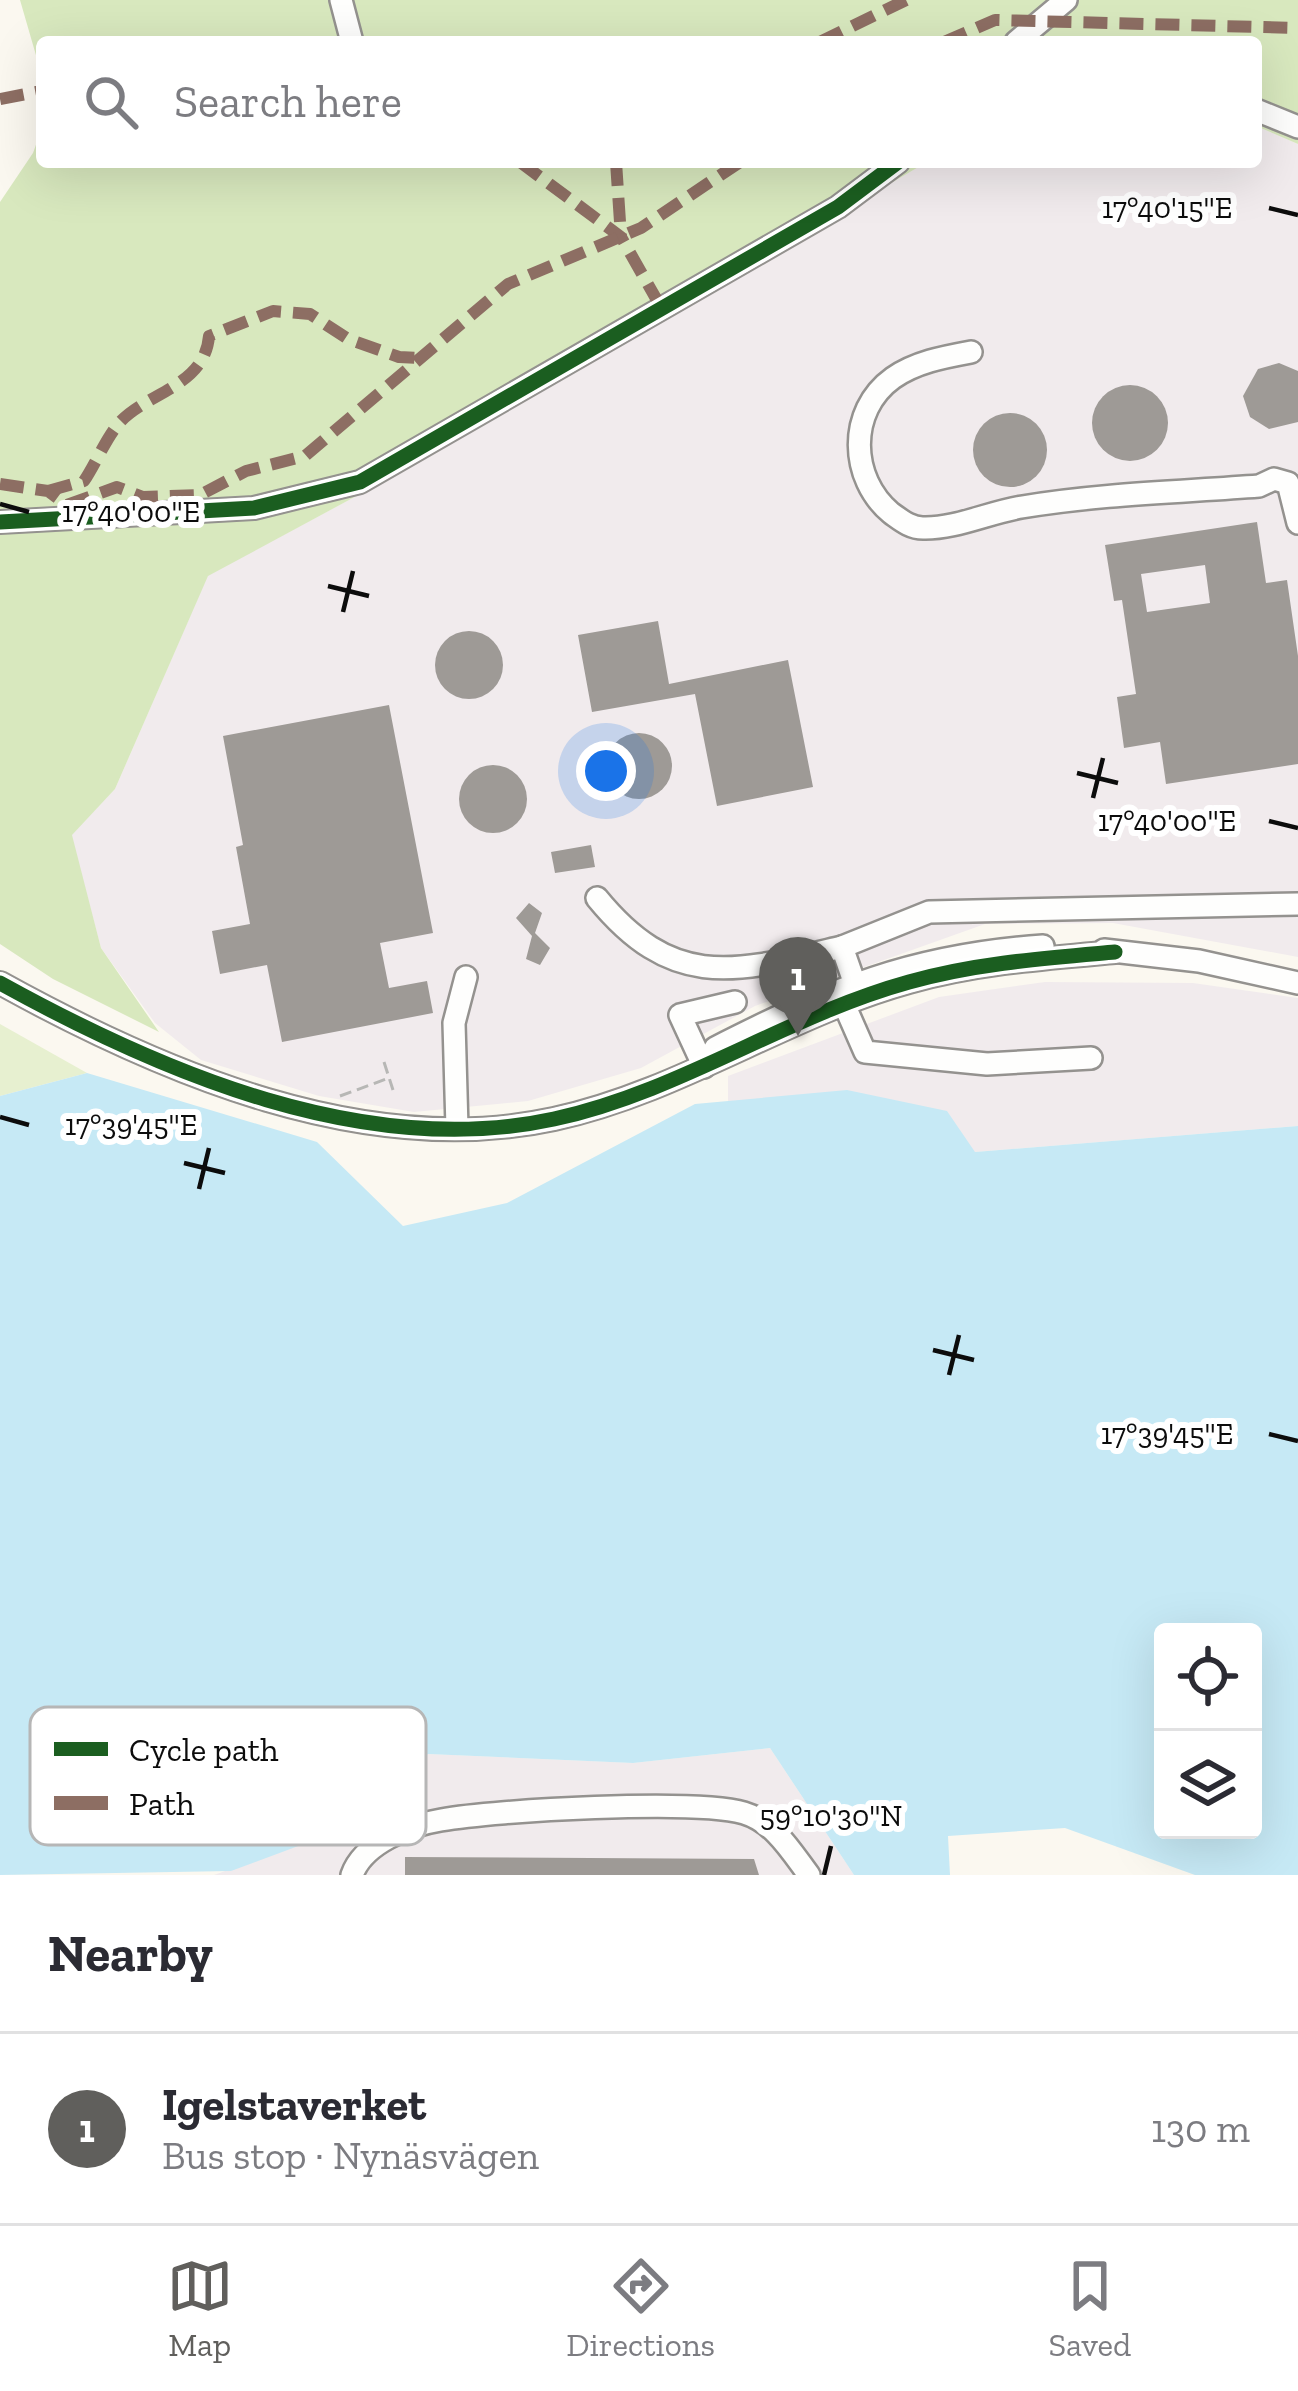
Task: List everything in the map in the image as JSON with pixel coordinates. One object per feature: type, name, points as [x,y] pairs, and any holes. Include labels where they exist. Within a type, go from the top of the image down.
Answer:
[{"type":"street","points":[[341,0],[350,36]]},
{"type":"street","points":[[1023,36],[1066,0]]},
{"type":"street","points":[[1262,112],[1298,127]]},
{"type":"street","points":[[0,522],[254,508],[360,482],[838,207],[890,168]]},
{"type":"street","points":[[970,352],[932,359],[891,380],[872,405],[857,441],[868,488],[906,524],[923,529],[1020,507],[1259,486],[1274,479],[1288,483],[1298,523]]},
{"type":"street","points":[[597,898],[652,952],[696,968],[758,967],[842,947],[929,912],[1298,904]]},
{"type":"street","points":[[0,982],[156,1058],[334,1115],[457,1128],[553,1119],[611,1102],[849,994],[971,951],[1047,946],[1115,952],[1199,961],[1298,983]]},
{"type":"street","points":[[842,947],[865,1052],[987,1064],[1091,1058]]},
{"type":"street","points":[[457,1128],[454,1023],[466,977]]},
{"type":"street","points":[[701,1062],[680,1015],[735,1002]]},
{"type":"street","points":[[426,1826],[440,1820],[664,1809],[748,1814],[776,1831],[809,1875]]},
{"type":"street","points":[[352,1875],[368,1850],[380,1845]]},
{"type":"path","points":[[384,1062],[393,1090]]},
{"type":"path","points":[[334,1115],[340,1094],[389,1078]]},
{"type":"shaded area","points":[[1262,129],[1298,144],[1298,957],[1113,923],[985,924],[755,1006],[641,1068],[528,1101],[414,1112],[319,1096],[201,1060],[155,1023],[101,948],[71,835],[115,789],[208,575],[362,493],[917,168],[1262,168]]},
{"type":"shaded area","points":[[1045,982],[1193,983],[1298,998],[1298,1126],[975,1152],[728,1101],[728,1076],[939,997]]},
{"type":"shaded area","points":[[770,1748],[854,1875],[214,1875],[298,1845],[426,1845],[428,1754],[633,1763]]},
{"type":"green space","points":[[20,0],[1298,0],[1298,144],[1262,129],[1262,36],[36,36],[36,55]]},
{"type":"green space","points":[[36,145],[36,168],[917,168],[362,493],[208,576],[115,789],[72,835],[101,948],[159,1032],[53,979],[0,944],[0,202]]},
{"type":"green space","points":[[0,1024],[87,1073],[0,1096]]},
{"type":"water","points":[[87,1073],[317,1142],[403,1226],[507,1203],[695,1104],[847,1090],[947,1111],[975,1152],[1298,1126],[1298,1875],[1195,1875],[1065,1828],[948,1836],[950,1875],[854,1875],[770,1748],[633,1763],[426,1756],[426,1707],[30,1707],[30,1845],[301,1845],[231,1871],[0,1875],[0,1096]]},
{"type":"building","points":[[1279,363],[1298,371],[1298,422],[1269,429],[1250,417],[1243,396],[1258,369]]},
{"type":"building","points":[[1130,385],[1157,396],[1168,423],[1157,450],[1130,461],[1103,450],[1092,423],[1103,396]]},
{"type":"building","points":[[1010,413],[1036,424],[1047,450],[1036,476],[1010,487],[984,476],[973,450],[984,424]]},
{"type":"building","points":[[1257,522],[1266,583],[1287,580],[1298,656],[1298,764],[1166,784],[1160,742],[1124,748],[1117,697],[1136,694],[1122,600],[1114,601],[1105,545]],"holes":[[[1205,565],[1210,603],[1147,612],[1141,574]]]},
{"type":"building","points":[[658,621],[669,684],[788,660],[813,787],[717,806],[695,694],[592,712],[578,635]]},
{"type":"building","points":[[469,631],[493,641],[503,665],[493,689],[469,699],[445,689],[435,665],[445,641]]},
{"type":"building","points":[[389,705],[433,933],[380,943],[389,988],[427,981],[433,1013],[282,1042],[267,965],[220,974],[212,931],[250,924],[236,847],[243,845],[223,736]]},
{"type":"building","points":[[639,733],[662,743],[672,766],[662,789],[639,799],[616,789],[606,766],[616,743]]},
{"type":"building","points":[[493,765],[517,775],[527,799],[517,823],[493,833],[469,823],[459,799],[469,775]]},
{"type":"building","points":[[591,845],[595,867],[555,873],[551,852]]},
{"type":"building","points":[[529,903],[542,913],[535,933],[550,948],[540,965],[526,959],[532,936],[516,918]]},
{"type":"building","points":[[405,1857],[754,1859],[759,1875],[405,1875]]},
{"type":"marked path","points":[[832,36],[906,0]]},
{"type":"marked path","points":[[958,36],[995,20],[1298,28]]},
{"type":"marked path","points":[[0,99],[36,92]]},
{"type":"marked path","points":[[528,168],[621,237],[662,309]]},
{"type":"marked path","points":[[616,168],[621,237]]},
{"type":"marked path","points":[[0,484],[48,491],[67,505],[117,487],[143,497],[200,495],[246,471],[305,456],[508,284],[641,228],[731,168]]},
{"type":"marked path","points":[[48,491],[84,481],[120,422],[186,377],[205,353],[209,336],[273,311],[310,314],[348,339],[399,357],[423,358]]},
{"type":"cycle path","points":[[0,522],[254,508],[360,482],[838,207],[890,168]]},
{"type":"cycle path","points":[[0,983],[128,1048],[266,1100],[410,1128],[483,1129],[600,1107],[819,1014],[909,982],[986,966],[1115,952]]},
{"type":"place","name":"Igelstaverket","points":[[798,1036]]}]
